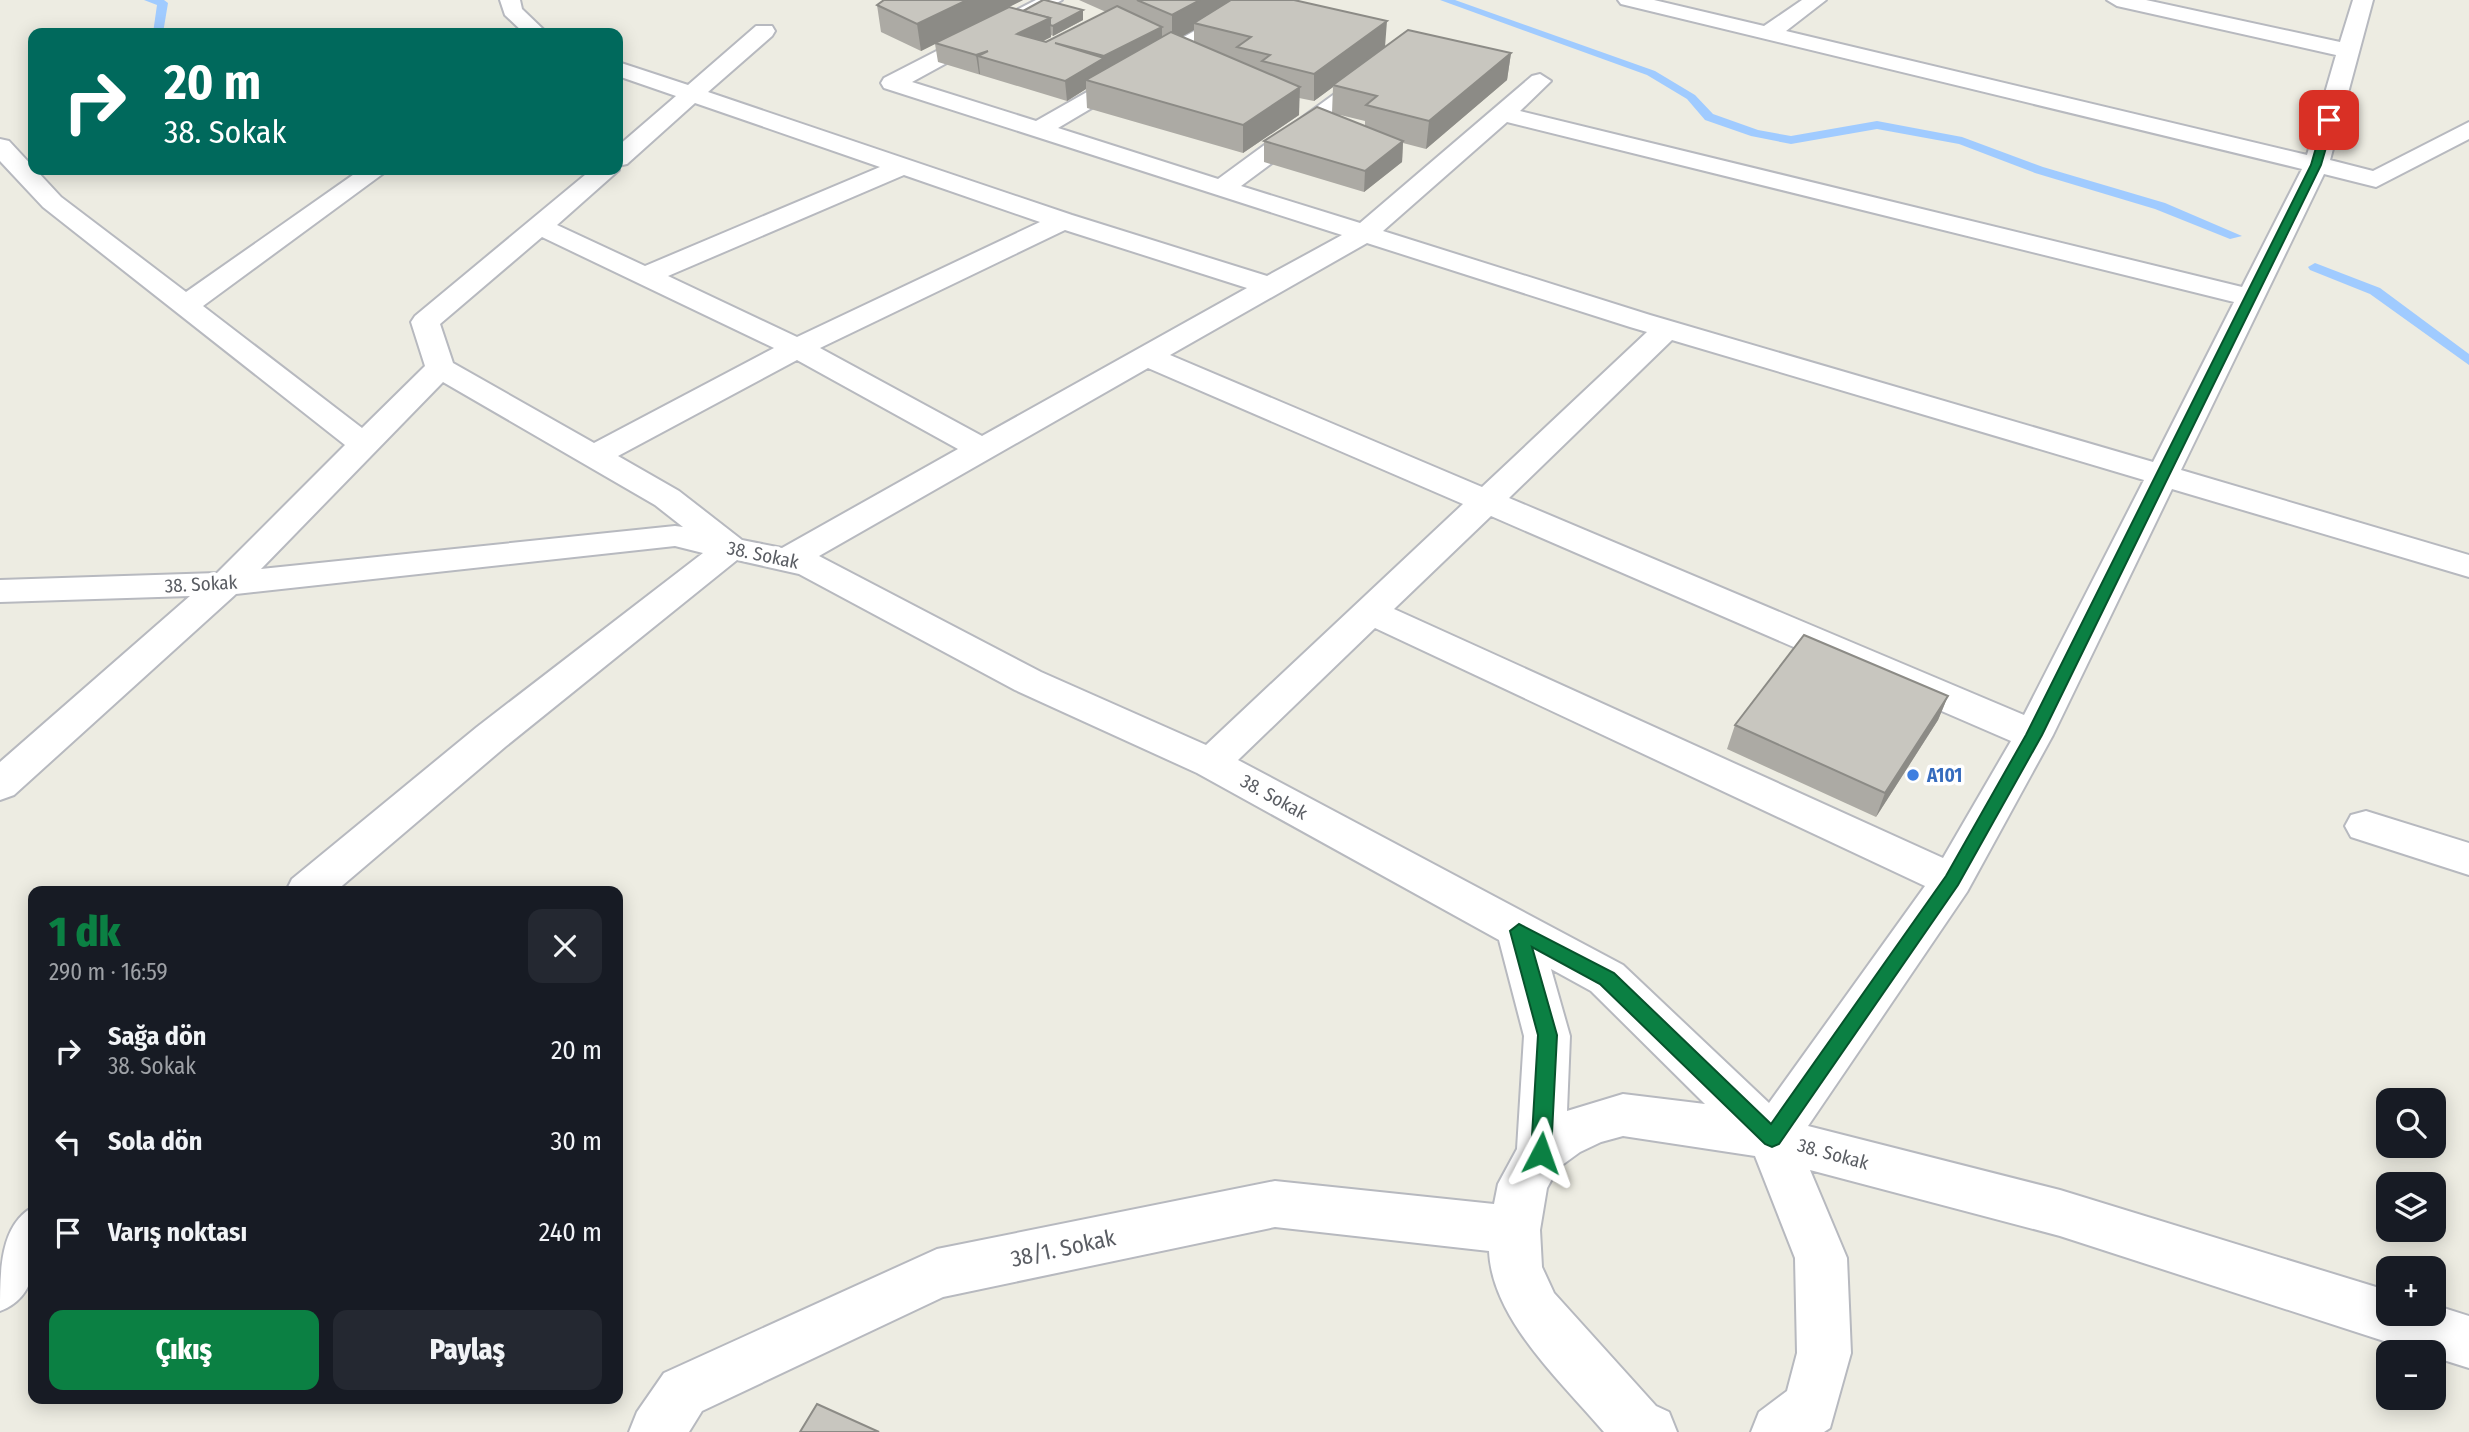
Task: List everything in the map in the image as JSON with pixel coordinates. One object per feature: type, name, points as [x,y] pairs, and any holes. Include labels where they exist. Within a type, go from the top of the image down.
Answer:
[{"type":"street","points":[[510,0],[512,11],[531,28]]},
{"type":"street","points":[[1052,0],[892,83],[1667,329],[2469,566]]},
{"type":"street","points":[[1628,0],[2376,179],[2469,129]]},
{"type":"street","points":[[1766,35],[1816,0]]},
{"type":"street","points":[[2117,0],[2349,51]]},
{"type":"street","points":[[1772,1138],[1952,880],[2034,735],[2164,477],[2316,165],[2363,0]]},
{"type":"street","points":[[1039,129],[1261,9]]},
{"type":"street","points":[[623,155],[764,31]]},
{"type":"street","points":[[1223,187],[1388,65]]},
{"type":"street","points":[[623,71],[1063,221],[1269,286]]},
{"type":"street","points":[[787,560],[1366,232],[1540,81],[1514,74]]},
{"type":"street","points":[[1500,113],[2252,298]]},
{"type":"street","points":[[0,146],[52,202],[362,444]]},
{"type":"street","points":[[645,276],[903,166]]},
{"type":"street","points":[[185,306],[369,175]]},
{"type":"street","points":[[313,886],[491,737],[731,548],[667,498],[440,368],[425,322],[600,175]]},
{"type":"street","points":[[594,456],[797,348],[1063,221]]},
{"type":"street","points":[[541,227],[797,348],[981,449]]},
{"type":"street","points":[[1210,762],[1667,329]]},
{"type":"street","points":[[1146,356],[2034,735]]},
{"type":"street","points":[[0,785],[226,584],[440,368]]},
{"type":"street","name":"38. Sokak","points":[[0,591],[226,584],[675,536],[810,565],[1028,681],[1210,762],[1607,978],[1772,1138],[2060,1213],[2469,1342]]},
{"type":"street","points":[[1368,611],[1952,880]]},
{"type":"street","points":[[2366,826],[2469,859]]},
{"type":"street","points":[[1519,931],[1547,1035],[1541,1153]]},
{"type":"street","points":[[1642,1430],[1535,1311],[1516,1268],[1514,1230],[1523,1184],[1541,1153],[1563,1137],[1591,1123],[1623,1115],[1717,1127],[1772,1138]]},
{"type":"street","points":[[1772,1138],[1821,1258],[1824,1353],[1807,1424]]},
{"type":"street","name":"38/1. Sokak","points":[[657,1432],[683,1392],[937,1275],[1275,1204],[1514,1230]]},
{"type":"street","points":[[0,1286],[28,1239]]},
{"type":"building","points":[[884,0],[967,0],[917,24],[877,5]]},
{"type":"building","points":[[1043,0],[1083,10],[1053,26],[1050,25],[1050,18],[1023,11]]},
{"type":"building","points":[[1137,0],[1200,0],[1172,15]]},
{"type":"building","points":[[1231,0],[1294,0],[1387,21],[1314,74],[1262,61],[1270,55],[1237,47],[1251,37],[1194,23]]},
{"type":"building","points":[[1117,6],[1162,27],[1104,56],[1055,43],[1104,58],[1065,81],[978,56],[988,51],[976,55],[935,43],[1009,7],[1050,18],[1017,34],[1046,42]]},
{"type":"building","points":[[1408,30],[1511,53],[1429,121],[1366,105],[1377,96],[1333,85]]},
{"type":"building","points":[[1171,32],[1300,87],[1243,125],[1086,80]]},
{"type":"building","points":[[1317,107],[1403,141],[1365,171],[1264,141]]},
{"type":"building","points":[[1804,635],[1948,696],[1885,793],[1735,725]]},
{"type":"building","points":[[817,1404],[879,1432],[800,1432]]},
{"type":"waterway","points":[[149,0],[163,3],[159,28]]},
{"type":"waterway","points":[[1445,0],[1651,73],[1691,97],[1709,117],[1755,133],[1791,140],[1877,125],[1962,141],[2039,170],[2160,206],[2235,236]]},
{"type":"waterway","points":[[2315,267],[2375,291],[2469,361]]},
{"type":"place","name":"A101","points":[[1913,775]]},
{"type":"route","points":[[1541,1153],[1547,1035],[1519,931],[1607,978],[1772,1138],[1952,880],[2034,735],[2164,477],[2316,165],[2329,120]]}]
